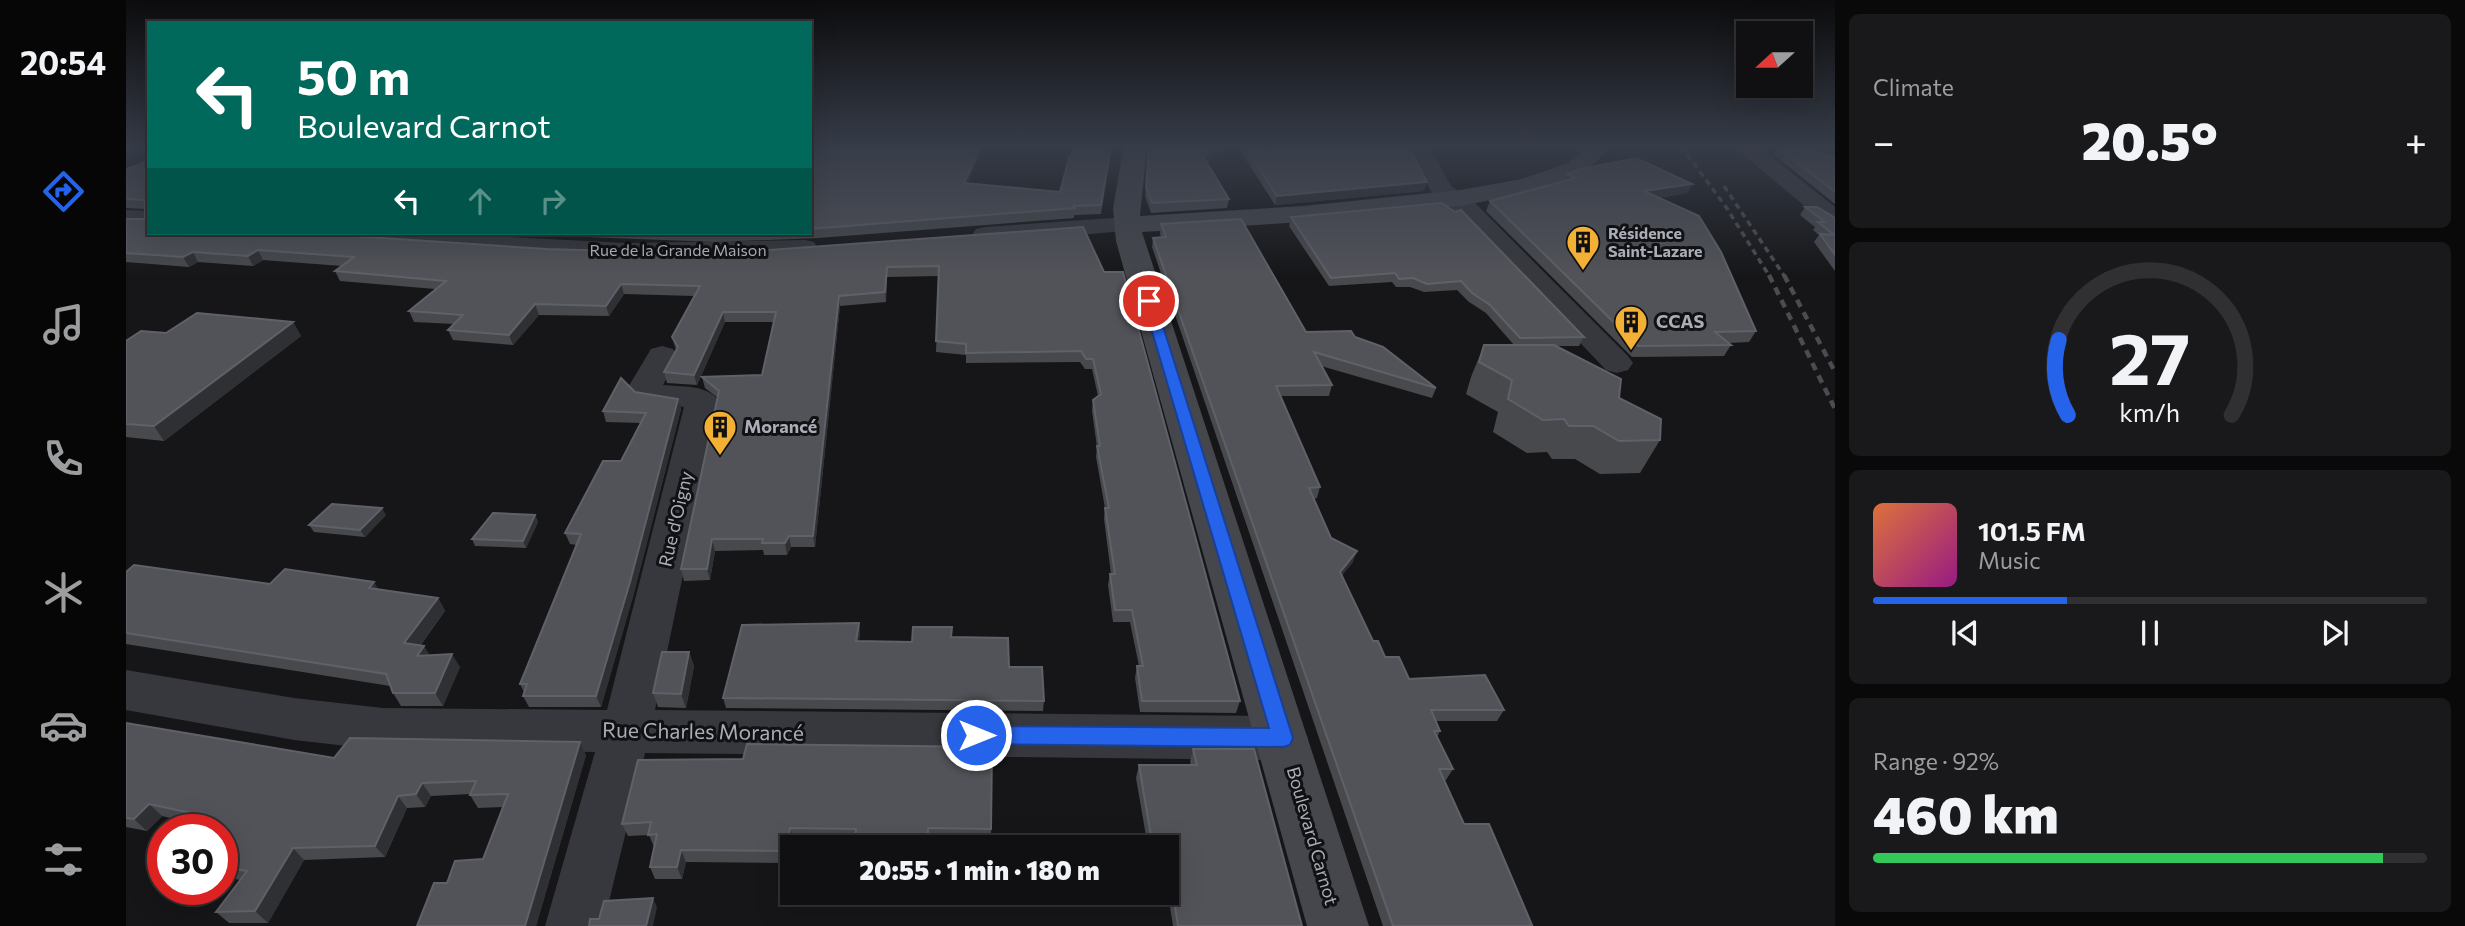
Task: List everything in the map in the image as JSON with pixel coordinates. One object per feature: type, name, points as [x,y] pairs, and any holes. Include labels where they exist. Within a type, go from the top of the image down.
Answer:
[{"type":"street","name":"Boulevard Carnot","points":[[1129,189],[1127,225],[1338,926]]},
{"type":"street","points":[[1441,189],[1454,199],[1617,363]]},
{"type":"street","points":[[955,237],[1378,208],[1454,199],[1498,189]]},
{"type":"street","points":[[1798,189],[1835,219]]},
{"type":"street","points":[[126,218],[147,219]]},
{"type":"street","name":"Rue de la Grande Maison","points":[[356,235],[556,249],[672,242],[835,246]]},
{"type":"street","name":"Rue d'Oigny","points":[[625,732],[702,401],[691,396],[651,394],[644,389],[662,356]]},
{"type":"street","name":"Rue Charles Morancé","points":[[126,690],[294,719],[383,729],[1283,738]]},
{"type":"street","points":[[574,926],[625,732]]},
{"type":"building","points":[[126,189],[147,189],[147,235],[337,235],[547,249],[715,254],[1083,227],[1104,272],[1123,272],[1240,701],[1142,701],[1137,666],[1143,666],[1132,610],[1115,610],[1110,574],[1115,574],[1105,508],[1109,508],[1097,446],[1100,446],[1093,400],[1101,394],[1093,359],[1086,359],[1081,351],[966,353],[966,344],[936,341],[939,266],[887,267],[885,292],[839,296],[813,536],[789,536],[785,543],[762,543],[763,539],[712,539],[707,569],[681,569],[719,391],[702,377],[762,375],[776,312],[723,312],[694,375],[664,372],[678,347],[672,337],[700,286],[621,284],[606,306],[535,304],[509,335],[448,330],[463,315],[409,311],[446,281],[335,271],[354,257],[258,250],[248,256],[193,252],[183,257],[126,253],[126,219],[145,219],[145,200],[126,199]]},
{"type":"building","points":[[812,189],[1030,189],[1060,192],[1061,189],[1104,189],[1101,205],[1074,206],[1075,208],[812,229]]},
{"type":"building","points":[[1147,189],[1223,189],[1229,199],[1152,203]]},
{"type":"building","points":[[1273,189],[1350,189],[1277,196]]},
{"type":"building","points":[[1534,189],[1656,189],[1644,191],[1699,216],[1721,252],[1756,331],[1715,332],[1731,345],[1638,346],[1490,201]]},
{"type":"building","points":[[1442,203],[1455,212],[1461,210],[1584,337],[1520,338],[1490,305],[1472,293],[1461,281],[1427,284],[1413,278],[1399,279],[1395,273],[1331,278],[1291,217]]},
{"type":"building","points":[[1805,207],[1817,207],[1835,218],[1835,255],[1820,234],[1834,235],[1818,222],[1825,222]]},
{"type":"building","points":[[1241,219],[1306,332],[1351,331],[1355,337],[1383,347],[1436,388],[1314,352],[1332,385],[1276,386],[1320,487],[1309,488],[1331,538],[1357,551],[1340,572],[1373,641],[1378,641],[1385,657],[1399,657],[1409,679],[1485,675],[1504,710],[1431,710],[1440,731],[1434,731],[1453,769],[1439,769],[1464,824],[1489,824],[1532,925],[1530,926],[1393,926],[1153,238],[1166,237],[1161,224]]},
{"type":"building","points":[[197,313],[293,322],[154,426],[126,424],[126,341],[141,331],[166,333]]},
{"type":"building","points":[[1484,345],[1554,345],[1621,379],[1619,398],[1661,419],[1660,440],[1619,441],[1593,426],[1569,426],[1564,419],[1543,420],[1508,399],[1512,380],[1479,362]]},
{"type":"building","points":[[621,378],[635,392],[678,399],[630,582],[596,696],[523,696],[527,684],[520,684],[581,534],[565,533],[603,461],[621,461],[646,413],[603,411]]},
{"type":"building","points":[[332,504],[382,508],[360,530],[309,525]]},
{"type":"building","points":[[493,513],[535,515],[523,541],[472,539]]},
{"type":"building","points":[[134,565],[270,584],[285,569],[374,582],[369,588],[438,598],[404,643],[424,646],[417,656],[452,654],[435,693],[393,693],[386,674],[126,633],[126,572]]},
{"type":"building","points":[[859,623],[856,641],[912,642],[913,627],[952,627],[951,637],[1008,638],[1009,667],[1042,667],[1044,701],[723,698],[742,625]]},
{"type":"building","points":[[662,652],[689,652],[681,694],[653,693]]},
{"type":"building","points":[[126,723],[334,758],[350,738],[580,742],[525,926],[417,926],[434,883],[447,883],[455,861],[483,859],[508,794],[470,795],[476,781],[422,783],[416,794],[398,796],[375,846],[293,848],[255,911],[216,912],[221,905],[238,905],[238,883],[247,871],[238,870],[238,814],[196,814],[149,804],[134,819],[126,818]]},
{"type":"building","points":[[747,744],[992,747],[991,829],[928,828],[928,835],[855,835],[856,829],[790,828],[788,835],[780,835],[780,851],[681,850],[677,867],[650,867],[657,834],[648,835],[651,822],[622,824],[638,760],[743,759]]},
{"type":"building","points":[[1193,749],[1254,749],[1302,926],[1178,926],[1175,905],[1179,905],[1179,835],[1151,835],[1139,765],[1197,765]]},
{"type":"building","points":[[653,898],[646,926],[589,926],[590,919],[599,919],[604,901]]},
{"type":"railway","points":[[1713,189],[1770,277]]},
{"type":"railway","points":[[1726,189],[1785,277]]},
{"type":"railway","points":[[1784,275],[1835,372]]},
{"type":"railway","points":[[1770,277],[1835,409]]},
{"type":"place","name":"Résidence Saint-Lazare","points":[[1583,272]]},
{"type":"place","name":"CCAS","points":[[1631,352]]},
{"type":"place","name":"Morancé","points":[[720,457]]},
{"type":"route","points":[[976,735],[1283,738],[1149,301]]}]
